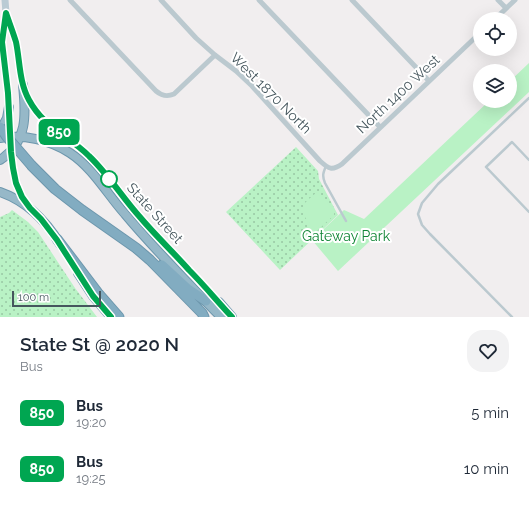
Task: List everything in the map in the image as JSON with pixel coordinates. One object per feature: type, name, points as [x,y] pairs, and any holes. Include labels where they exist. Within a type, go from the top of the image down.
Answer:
[{"type":"highway","points":[[0,160],[11,152],[20,137],[25,118],[23,85]]},
{"type":"highway","points":[[0,131],[7,118],[10,107]]},
{"type":"highway","points":[[0,127],[32,166],[55,189],[136,248],[150,260],[202,313],[204,317]]},
{"type":"highway","points":[[0,138],[20,137],[38,139],[51,143],[69,152],[81,161],[145,238],[220,317]]},
{"type":"highway","points":[[0,192],[16,199],[30,208],[41,219],[98,293],[119,317]]},
{"type":"highway","points":[[57,240],[93,296],[111,317]]},
{"type":"highway","points":[[136,248],[147,253],[166,268],[188,289],[209,304],[216,317]]},
{"type":"highway","points":[[219,302],[232,317]]},
{"type":"main road","points":[[6,0],[6,13],[2,42],[10,107],[11,152],[16,183],[22,197],[30,208]]},
{"type":"main road","name":"State Street","points":[[6,13],[16,41],[23,85],[30,101],[41,117],[55,130],[82,149],[92,159],[146,225],[219,302],[224,317]]},
{"type":"street","points":[[70,0],[156,91],[165,96],[174,94],[215,55]]},
{"type":"street","name":"West 1870 North","points":[[161,0],[196,38],[215,55],[236,70],[328,167]]},
{"type":"street","points":[[259,0],[380,127]]},
{"type":"street","points":[[352,0],[429,81]]},
{"type":"street","points":[[498,0],[506,8]]},
{"type":"street","points":[[502,12],[515,0]]},
{"type":"street","name":"North 1400 West","points":[[328,167],[336,168],[342,164],[473,40]]},
{"type":"lane","points":[[512,317],[430,234],[422,225],[418,214],[422,203],[438,184],[529,98]]},
{"type":"lane","points":[[529,160],[512,142],[486,167],[529,212]]},
{"type":"lane","points":[[328,167],[323,174],[323,178],[346,221]]},
{"type":"green space","name":"Gateway Park","points":[[529,63],[529,92],[517,103],[517,74]]},
{"type":"green space","name":"Gateway Park","points":[[482,108],[512,108],[338,271],[312,240],[344,210],[364,219]]},
{"type":"green space","points":[[296,147],[318,171],[319,179],[338,215],[280,270],[226,212]]},
{"type":"green space","points":[[317,192],[334,210],[334,215],[317,231],[304,215],[303,207],[305,203]]},
{"type":"green space","points":[[12,210],[38,232],[75,288],[97,317],[0,317],[0,217]]},
{"type":"bus line","name":"850","points":[[111,317],[93,296],[57,240],[22,197],[16,183],[11,152],[10,107],[2,42],[6,13],[16,41],[23,85],[26,94],[37,112],[55,130],[82,149],[89,156],[103,171],[146,225],[189,269],[232,317]]}]
